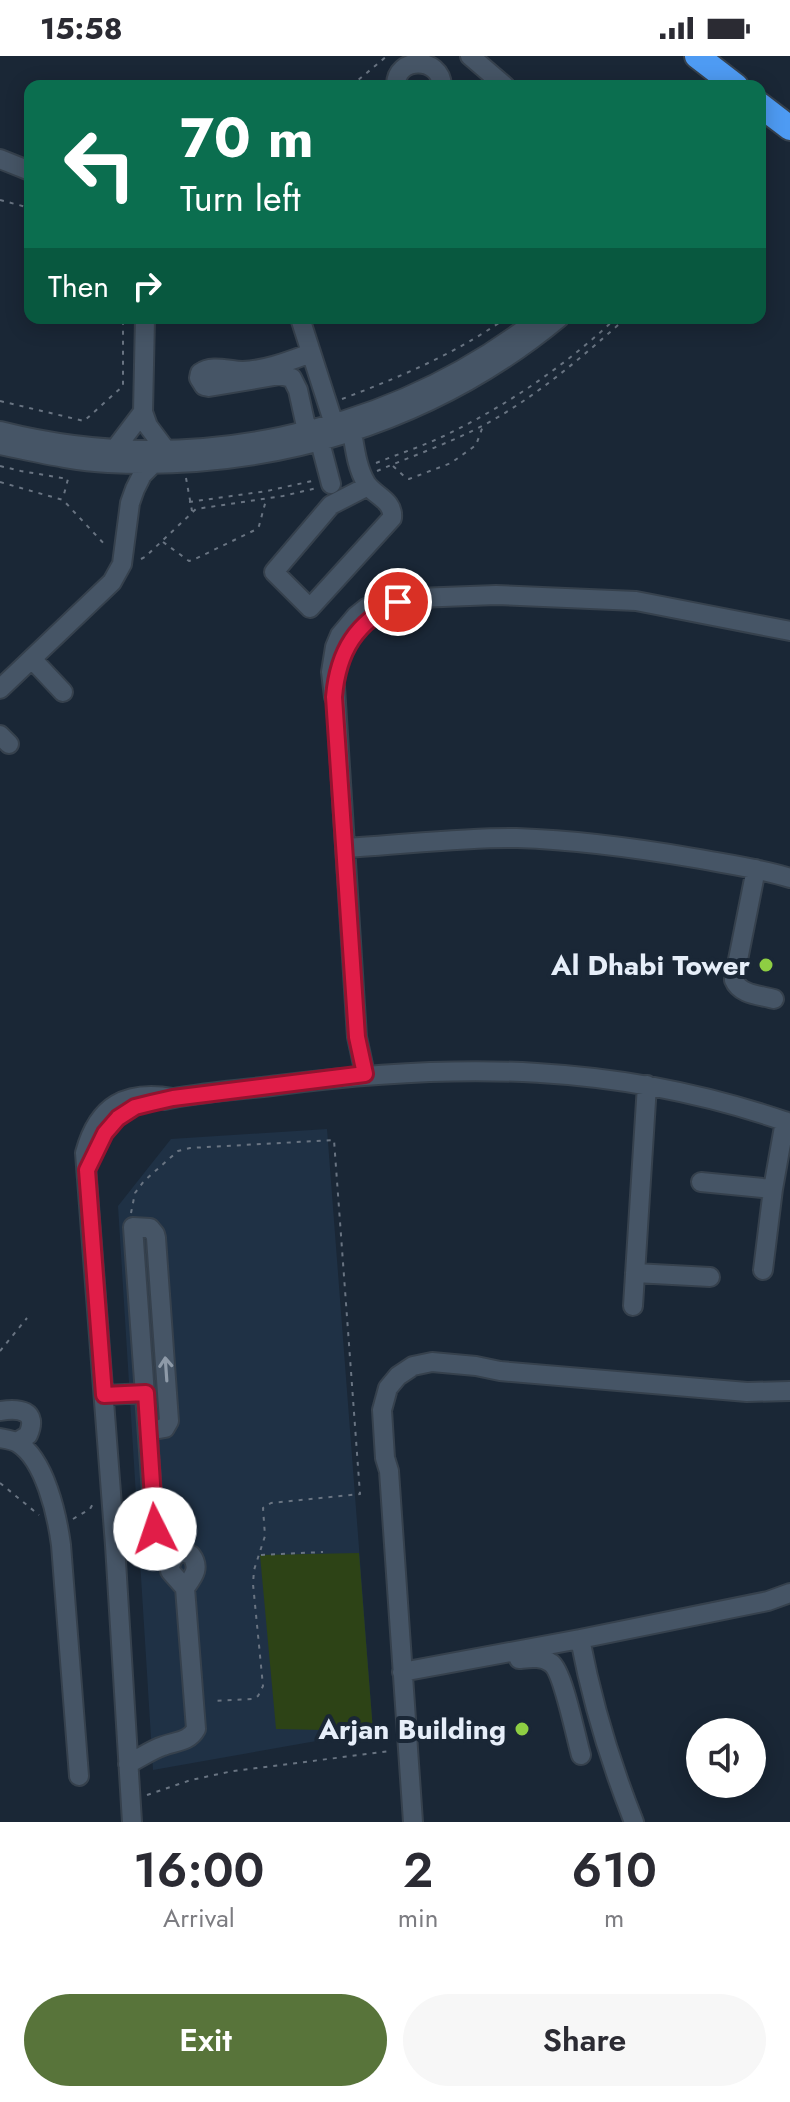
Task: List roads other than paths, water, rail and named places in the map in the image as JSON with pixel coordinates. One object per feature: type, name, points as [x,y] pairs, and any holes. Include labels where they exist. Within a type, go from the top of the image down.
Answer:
[{"type":"highway","points":[[697,56],[728,80]]},
{"type":"highway","points":[[766,110],[790,128]]},
{"type":"street","points":[[470,56],[498,80]]},
{"type":"street","points":[[396,80],[392,60],[416,59],[432,63],[441,80]]},
{"type":"street","points":[[0,159],[24,169]]},
{"type":"street","points":[[145,324],[143,412],[159,457]]},
{"type":"street","points":[[302,324],[334,424]]},
{"type":"street","points":[[159,457],[184,463],[244,458],[313,437],[334,424],[397,401],[456,372],[530,324]]},
{"type":"street","points":[[0,445],[51,456],[159,457],[352,432],[419,406],[459,385],[513,353],[551,324]]},
{"type":"street","points":[[311,353],[252,371],[209,368],[200,373],[199,378],[204,386],[209,387],[280,375],[292,378],[330,481]]},
{"type":"street","points":[[110,456],[143,412]]},
{"type":"street","points":[[0,431],[110,456]]},
{"type":"street","points":[[352,432],[364,478],[388,504],[392,518],[310,608],[274,572],[331,505],[364,478]]},
{"type":"street","points":[[110,456],[130,503]]},
{"type":"street","points":[[0,689],[112,582],[124,558],[130,503],[142,475],[159,457]]},
{"type":"street","points":[[360,1075],[334,697],[340,663],[357,632],[383,610],[415,597],[496,595],[636,601],[790,631]]},
{"type":"street","points":[[35,656],[66,688]]},
{"type":"street","points":[[345,848],[517,838],[627,848],[756,869],[790,878]]},
{"type":"street","points":[[756,869],[734,980],[739,989],[774,999]]},
{"type":"street","points":[[132,1822],[87,1170],[105,1133],[118,1118],[135,1107],[173,1098],[360,1075],[460,1070],[580,1076],[647,1085],[705,1098],[787,1122],[773,1189],[763,1270]]},
{"type":"street","points":[[633,1306],[647,1085]]},
{"type":"street","points":[[701,1182],[773,1189]]},
{"type":"street","points":[[115,1545],[148,1543],[155,1535],[133,1227],[153,1230],[157,1253],[169,1421],[165,1428],[148,1431]]},
{"type":"street","points":[[635,1273],[710,1277]]},
{"type":"street","points":[[413,1822],[389,1471],[389,1418],[395,1399],[408,1383],[436,1370],[500,1371],[747,1392],[790,1391]]},
{"type":"street","points":[[747,1392],[790,1403]]},
{"type":"street","points":[[104,1395],[146,1393]]},
{"type":"street","points":[[0,1411],[17,1409],[29,1416],[31,1422],[28,1435],[8,1440]]},
{"type":"street","points":[[8,1440],[31,1456],[41,1472],[58,1523],[79,1776]]},
{"type":"street","points":[[128,1764],[162,1746],[187,1739],[196,1729],[185,1588]]},
{"type":"street","points":[[402,1672],[768,1601],[790,1593]]},
{"type":"street","points":[[768,1601],[790,1603]]},
{"type":"street","points":[[580,1639],[597,1716],[634,1822]]},
{"type":"street","points":[[497,1653],[503,1662],[537,1658],[547,1660],[556,1667],[581,1755]]},
{"type":"street","points":[[127,1739],[162,1746]]},
{"type":"place","name":"Al Dhabi Tower","points":[[766,965]]},
{"type":"place","name":"Arjan Building","points":[[522,1729]]}]
